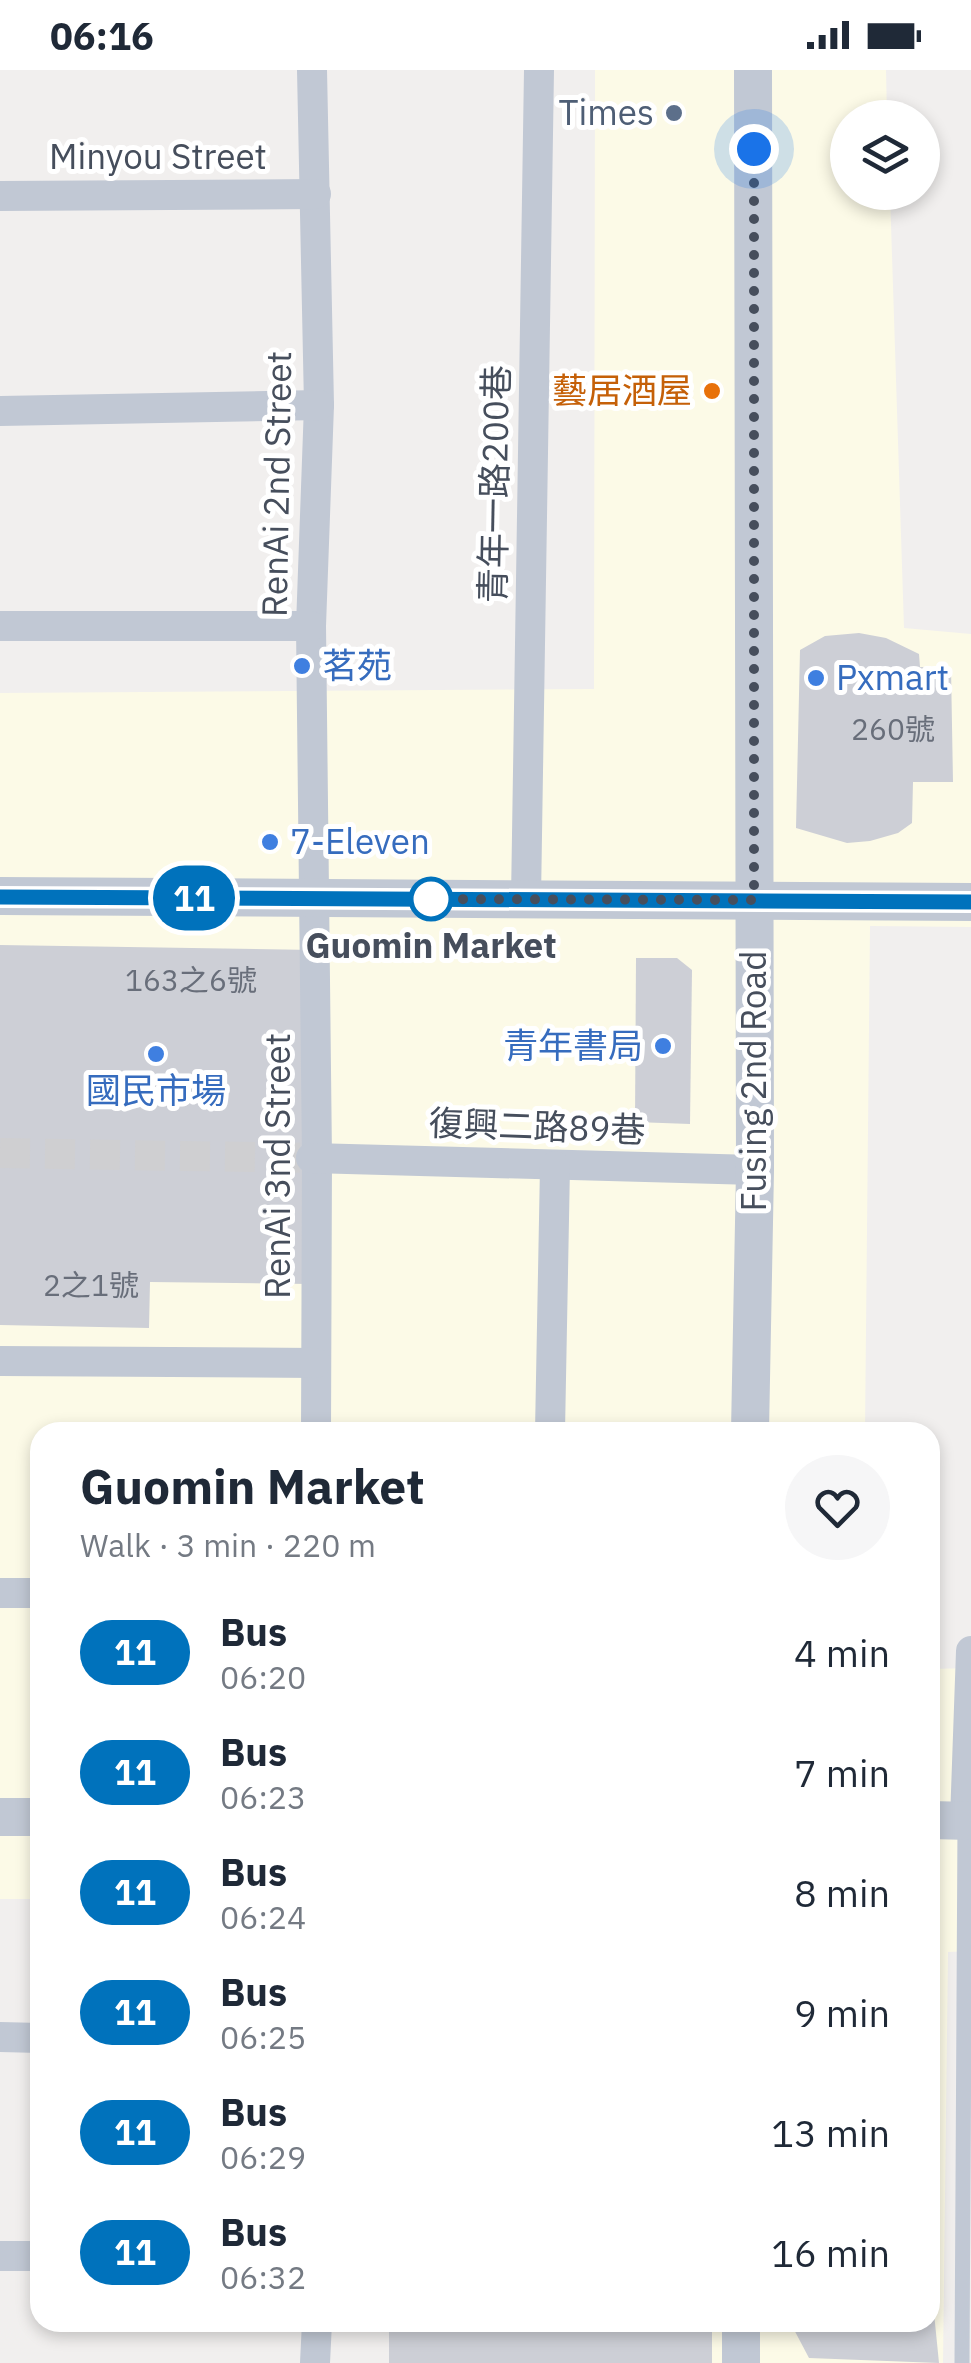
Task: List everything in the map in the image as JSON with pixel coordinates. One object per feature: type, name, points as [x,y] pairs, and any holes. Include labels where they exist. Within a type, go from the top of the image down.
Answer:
[{"type":"street","name":"RenAi 2nd Street","points":[[312,70],[318,405],[311,626],[314,899]]},
{"type":"street","name":"青年一路200巷","points":[[526,899],[539,70]]},
{"type":"street","name":"Fusing 2nd Road","points":[[750,1422],[755,1170],[753,70]]},
{"type":"street","name":"Minyou Street","points":[[0,196],[316,194]]},
{"type":"street","points":[[0,410],[318,405]]},
{"type":"street","points":[[0,626],[311,626]]},
{"type":"street","points":[[0,896],[971,902]]},
{"type":"street","name":"RenAi 3nd Street","points":[[314,899],[316,1422]]},
{"type":"street","name":"復興二路89巷","points":[[314,1158],[755,1170]]},
{"type":"street","points":[[550,1422],[555,1166]]},
{"type":"street","points":[[0,1361],[316,1363]]},
{"type":"street","points":[[0,1592],[30,1592]]},
{"type":"street","points":[[955,1820],[971,1650]]},
{"type":"street","points":[[0,1818],[30,1817]]},
{"type":"street","points":[[0,2038],[30,2038]]},
{"type":"street","points":[[0,2256],[30,2256]]},
{"type":"street","points":[[315,2363],[317,2332]]},
{"type":"street","points":[[741,2332],[741,2363]]},
{"type":"lane","points":[[955,1820],[962,2363]]},
{"type":"shaded area","points":[[595,70],[886,70],[887,100],[830,100],[830,210],[891,210],[904,628],[971,634],[971,927],[870,926],[865,1422],[30,1422],[30,1899],[0,1899],[0,693],[594,689]]},
{"type":"shaded area","points":[[971,1668],[971,1951],[948,1952],[943,2363],[518,2363],[519,2332],[940,2332],[940,1669]]},
{"type":"building","points":[[859,633],[886,638],[919,654],[920,667],[951,668],[953,782],[913,782],[912,823],[898,833],[847,843],[796,828],[800,650],[825,636]]},
{"type":"building","name":"國民市場","points":[[0,945],[314,950],[310,1284],[150,1282],[149,1328],[0,1325]]},
{"type":"building","name":"青年書局","points":[[636,958],[677,958],[692,970],[690,1124],[635,1122]]},
{"type":"building","points":[[389,2332],[712,2332],[712,2363],[389,2363]]},
{"type":"building","points":[[795,2332],[936,2332],[939,2363],[809,2358]]},
{"type":"tunnel","points":[[0,1153],[311,1158]]},
{"type":"bus line","name":"11","points":[[0,897],[971,902]]},
{"type":"place","name":"Times","points":[[674,113]]},
{"type":"place","name":"藝居酒屋","points":[[712,391]]},
{"type":"place","name":"茗苑","points":[[302,666]]},
{"type":"place","name":"Pxmart","points":[[816,678]]},
{"type":"place","name":"7-Eleven","points":[[270,842]]},
{"type":"place","name":"Guomin Market","points":[[431,899]]},
{"type":"place","name":"青年書局","points":[[663,1046]]},
{"type":"place","name":"國民市場","points":[[156,1054]]},
{"type":"route","points":[[431,899],[420,899],[754,900],[754,149]]}]
